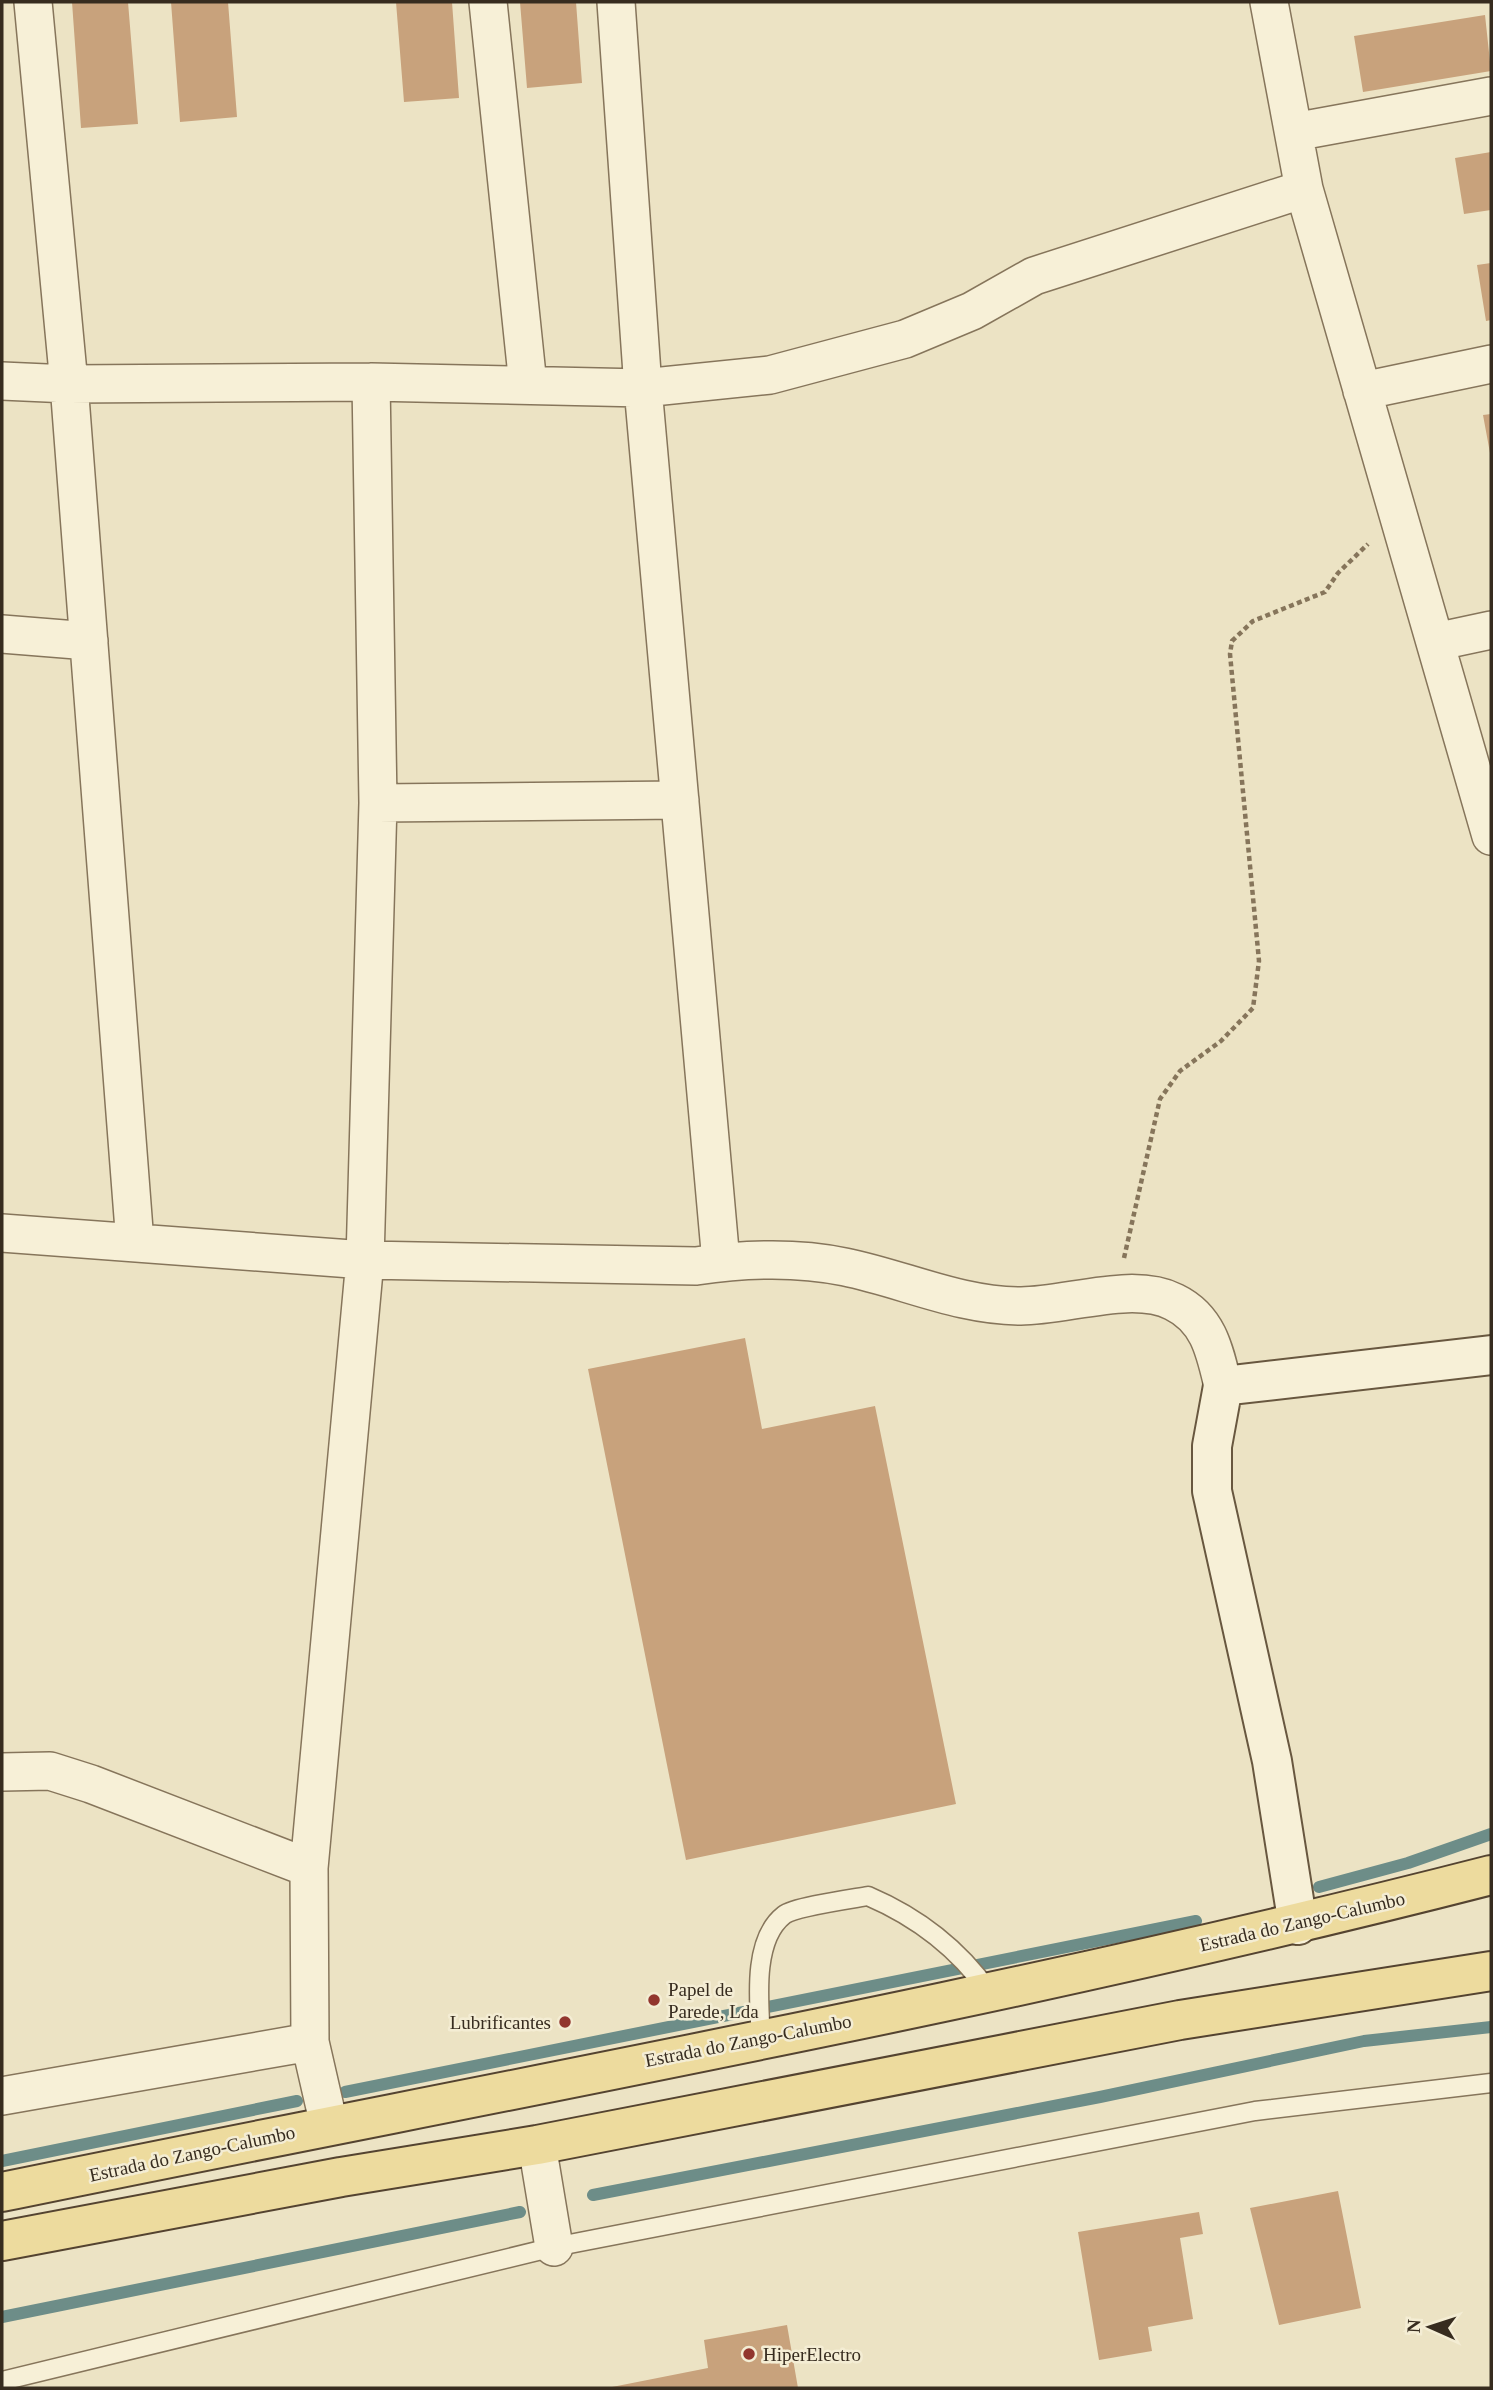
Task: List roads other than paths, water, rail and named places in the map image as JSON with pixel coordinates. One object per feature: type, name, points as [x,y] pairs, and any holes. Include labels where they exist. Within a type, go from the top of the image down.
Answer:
[{"type":"main road","name":"Estrada do Zango-Calumbo","points":[[2,2192],[324,2104],[761,2038],[1298,1925],[1491,1875]]},
{"type":"main road","points":[[2,2241],[341,2177],[537,2145],[1180,2020],[1491,1971]]},
{"type":"street","points":[[33,2],[69,384],[135,1243]]},
{"type":"street","points":[[488,2],[528,386]]},
{"type":"street","points":[[616,2],[643,388],[721,1262]]},
{"type":"street","points":[[1269,2],[1304,189],[1491,836]]},
{"type":"street","points":[[1294,132],[1491,96]]},
{"type":"street","points":[[2,381],[69,384],[370,382],[643,388],[770,375],[905,339],[972,311],[1034,276],[1304,189]]},
{"type":"street","points":[[1362,390],[1491,364]]},
{"type":"street","points":[[324,2104],[310,2042],[309,1868],[365,1260],[378,803],[370,382]]},
{"type":"street","points":[[1435,642],[1491,630]]},
{"type":"street","points":[[2,634],[89,641]]},
{"type":"street","points":[[378,803],[680,800]]},
{"type":"street","points":[[2,1233],[365,1260],[696,1266],[721,1262],[794,1261],[845,1267],[965,1301],[1022,1306],[1150,1293],[1175,1302],[1191,1313],[1212,1339],[1223,1386],[1212,1446],[1212,1492],[1272,1760],[1298,1925]]},
{"type":"street","points":[[1223,1386],[1491,1355]]},
{"type":"street","points":[[2,1772],[50,1771],[91,1784],[309,1868]]},
{"type":"street","points":[[2,2096],[310,2042]]},
{"type":"street","points":[[537,2145],[554,2247]]},
{"type":"lane","points":[[761,2038],[759,2008],[763,1951],[770,1931],[786,1914],[868,1896],[931,1931],[970,1966],[989,1992]]},
{"type":"lane","points":[[2,2381],[554,2247],[1255,2111],[1491,2083]]},
{"type":"waterway","points":[[1319,1887],[1408,1863],[1491,1834]]},
{"type":"waterway","points":[[345,2092],[1196,1921]]},
{"type":"waterway","points":[[593,2195],[1100,2097],[1364,2041],[1491,2027]]},
{"type":"waterway","points":[[2,2161],[297,2101]]},
{"type":"waterway","points":[[2,2317],[520,2212]]},
{"type":"place","name":"Papel de Parede, Lda","points":[[654,2000]]},
{"type":"place","name":"Lubrificantes","points":[[565,2022]]},
{"type":"place","name":"HiperElectro","points":[[749,2354]]}]
